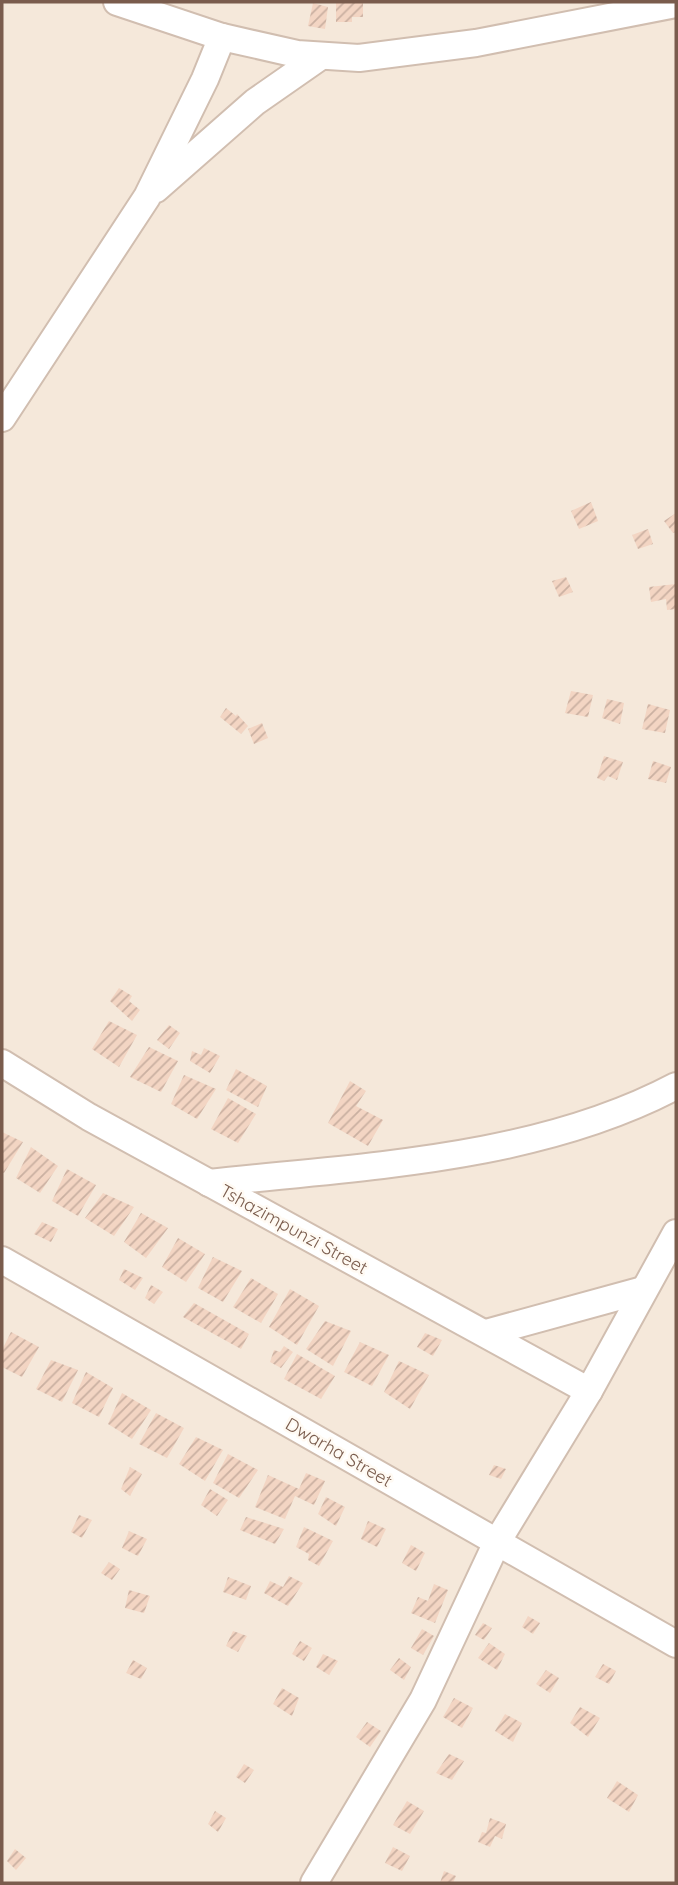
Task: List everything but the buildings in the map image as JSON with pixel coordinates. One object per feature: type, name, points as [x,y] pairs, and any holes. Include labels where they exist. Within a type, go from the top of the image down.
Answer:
[{"type":"street","points":[[117,2],[222,37],[297,54],[359,58],[411,54],[676,4]]},
{"type":"street","points":[[2,418],[147,198],[205,79],[222,37]]},
{"type":"street","points":[[147,198],[255,102],[321,56]]},
{"type":"street","name":"Tshazimpunzi Street","points":[[2,1063],[89,1117],[589,1391]]},
{"type":"street","points":[[209,1183],[458,1152],[546,1135],[651,1099],[676,1086]]},
{"type":"street","points":[[314,1883],[423,1700],[497,1542],[589,1391],[676,1233]]},
{"type":"street","name":"Dwarha Street","points":[[2,1260],[676,1644]]},
{"type":"street","points":[[486,1333],[643,1290]]},
{"type":"shaded area","points":[[2,2],[676,2],[676,1883],[2,1883]]}]
